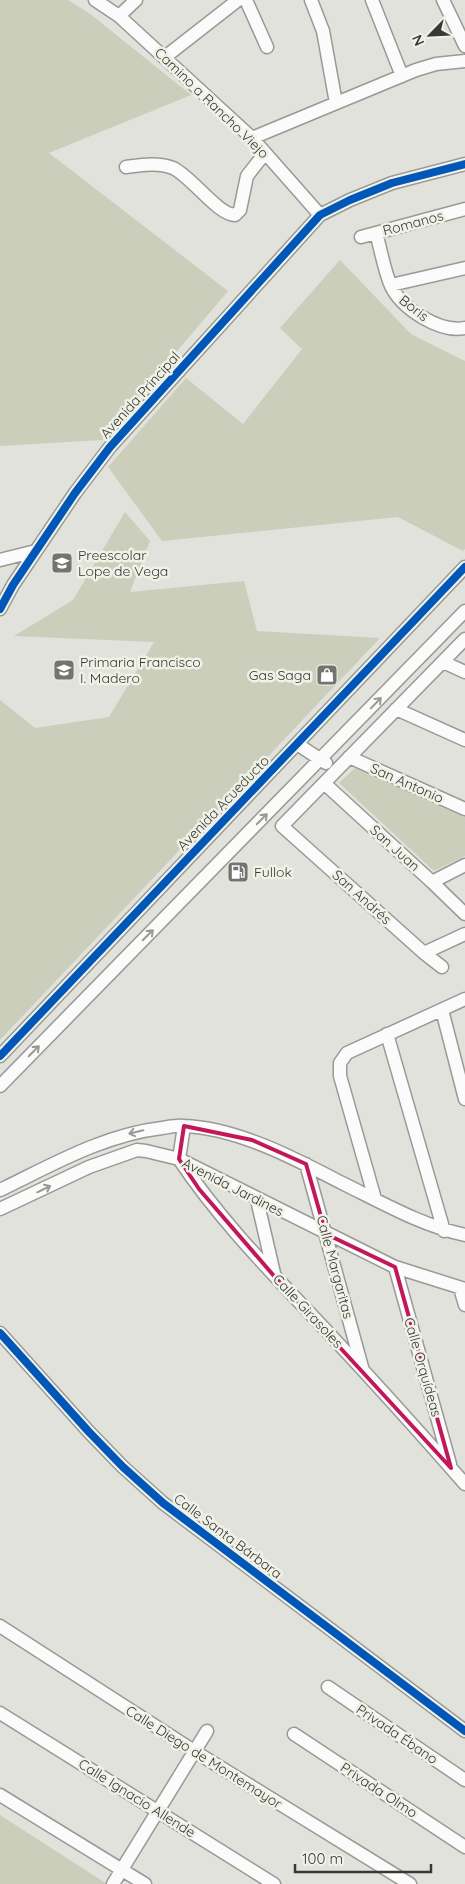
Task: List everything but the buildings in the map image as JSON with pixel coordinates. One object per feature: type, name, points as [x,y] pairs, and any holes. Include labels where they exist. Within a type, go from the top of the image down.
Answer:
[{"type":"street","name":"Camino a Rancho Viejo","points":[[95,0],[119,16],[252,138],[320,215]]},
{"type":"street","points":[[119,16],[136,0]]},
{"type":"street","points":[[165,57],[238,0]]},
{"type":"street","points":[[246,0],[267,47]]},
{"type":"street","points":[[311,0],[323,31],[336,103]]},
{"type":"street","points":[[372,0],[402,76]]},
{"type":"street","points":[[443,0],[465,46]]},
{"type":"street","points":[[252,138],[402,76],[436,64],[465,61]]},
{"type":"street","points":[[126,167],[150,164],[174,168],[227,213],[235,215],[240,210],[247,176],[265,154]]},
{"type":"street","points":[[320,215],[350,200],[392,183],[465,164]]},
{"type":"street","name":"Romanos","points":[[361,237],[465,209]]},
{"type":"street","name":"Avenida Principal","points":[[0,609],[13,585],[75,493],[110,447],[320,215]]},
{"type":"street","name":"Boris","points":[[376,233],[391,285],[405,304],[421,316],[442,327],[458,330],[465,328]]},
{"type":"street","points":[[391,285],[465,268]]},
{"type":"street","points":[[0,560],[36,551]]},
{"type":"street","name":"Avenida Acueducto","points":[[0,1056],[465,567]]},
{"type":"street","points":[[0,1086],[465,611]]},
{"type":"street","points":[[324,783],[465,639]]},
{"type":"street","points":[[443,662],[465,672]]},
{"type":"street","points":[[396,709],[465,740]]},
{"type":"street","points":[[297,744],[337,770]]},
{"type":"street","name":"San Antonio","points":[[349,757],[465,809]]},
{"type":"street","name":"San Andrés","points":[[324,783],[282,826],[442,967]]},
{"type":"street","name":"San Juan","points":[[324,783],[465,914]]},
{"type":"street","points":[[432,882],[465,865]]},
{"type":"street","points":[[424,953],[465,934]]},
{"type":"street","points":[[375,1199],[339,1069],[340,1062],[347,1053],[465,999]]},
{"type":"street","points":[[442,1010],[465,1099]]},
{"type":"street","points":[[388,1034],[444,1230]]},
{"type":"street","points":[[0,1190],[89,1147],[117,1137],[142,1130],[184,1126],[216,1131],[252,1140],[306,1164],[426,1224],[465,1235]]},
{"type":"street","points":[[178,1159],[184,1126]]},
{"type":"street","name":"Avenida Jardines","points":[[0,1210],[89,1167],[137,1150],[146,1150],[178,1159],[257,1200],[395,1267],[462,1289]]},
{"type":"street","name":"Calle Girasoles","points":[[178,1159],[199,1189],[274,1276],[363,1370],[465,1484]]},
{"type":"street","name":"Calle Margaritas","points":[[306,1164],[363,1370]]},
{"type":"street","points":[[257,1200],[274,1276]]},
{"type":"street","name":"Calle Orquídeas","points":[[395,1267],[451,1468]]},
{"type":"street","points":[[462,1289],[465,1305]]},
{"type":"street","name":"Calle Santa Bárbara","points":[[0,1333],[123,1468],[163,1503],[465,1731]]},
{"type":"street","name":"Calle Diego de Montemayor","points":[[0,1626],[194,1751],[410,1884]]},
{"type":"street","name":"Privada Ébano","points":[[328,1687],[465,1780]]},
{"type":"street","name":"Calle Ignacio Allende","points":[[0,1713],[274,1884]]},
{"type":"street","points":[[113,1884],[207,1731]]},
{"type":"street","name":"Privada Olmo","points":[[294,1734],[465,1847]]},
{"type":"street","points":[[0,1795],[145,1884]]},
{"type":"highlighted area","points":[[184,1126],[252,1140],[306,1164],[326,1234],[395,1267],[451,1468],[274,1276],[199,1189],[179,1159]]},
{"type":"green space","points":[[0,0],[68,0],[89,13],[191,95],[49,153],[228,291],[102,440],[0,446]]},
{"type":"green space","points":[[340,260],[411,334],[465,361],[465,549],[463,551],[398,517],[162,541],[108,467],[186,378],[243,424],[302,349],[280,328]]},
{"type":"green space","points":[[125,512],[150,541],[130,592],[244,581],[257,631],[380,638],[0,1040],[0,700],[35,728],[109,717],[154,642],[14,636],[73,600]]},
{"type":"green space","points":[[356,767],[465,816],[465,856],[434,871],[339,783]]},
{"type":"green space","points":[[0,1815],[107,1884],[0,1884]]},
{"type":"cycle path","points":[[0,609],[13,585],[75,493],[110,447],[320,215],[350,200],[392,183],[465,164]]},
{"type":"cycle path","points":[[0,1056],[465,567]]},
{"type":"cycle path","points":[[0,1333],[89,1432],[123,1467],[163,1503],[465,1731]]},
{"type":"place","name":"Preescolar Lope de Vega","points":[[62,563]]},
{"type":"place","name":"Primaria Francisco I. Madero","points":[[64,670]]},
{"type":"place","name":"Gas Saga","points":[[327,675]]},
{"type":"place","name":"Fullok","points":[[238,872]]}]
